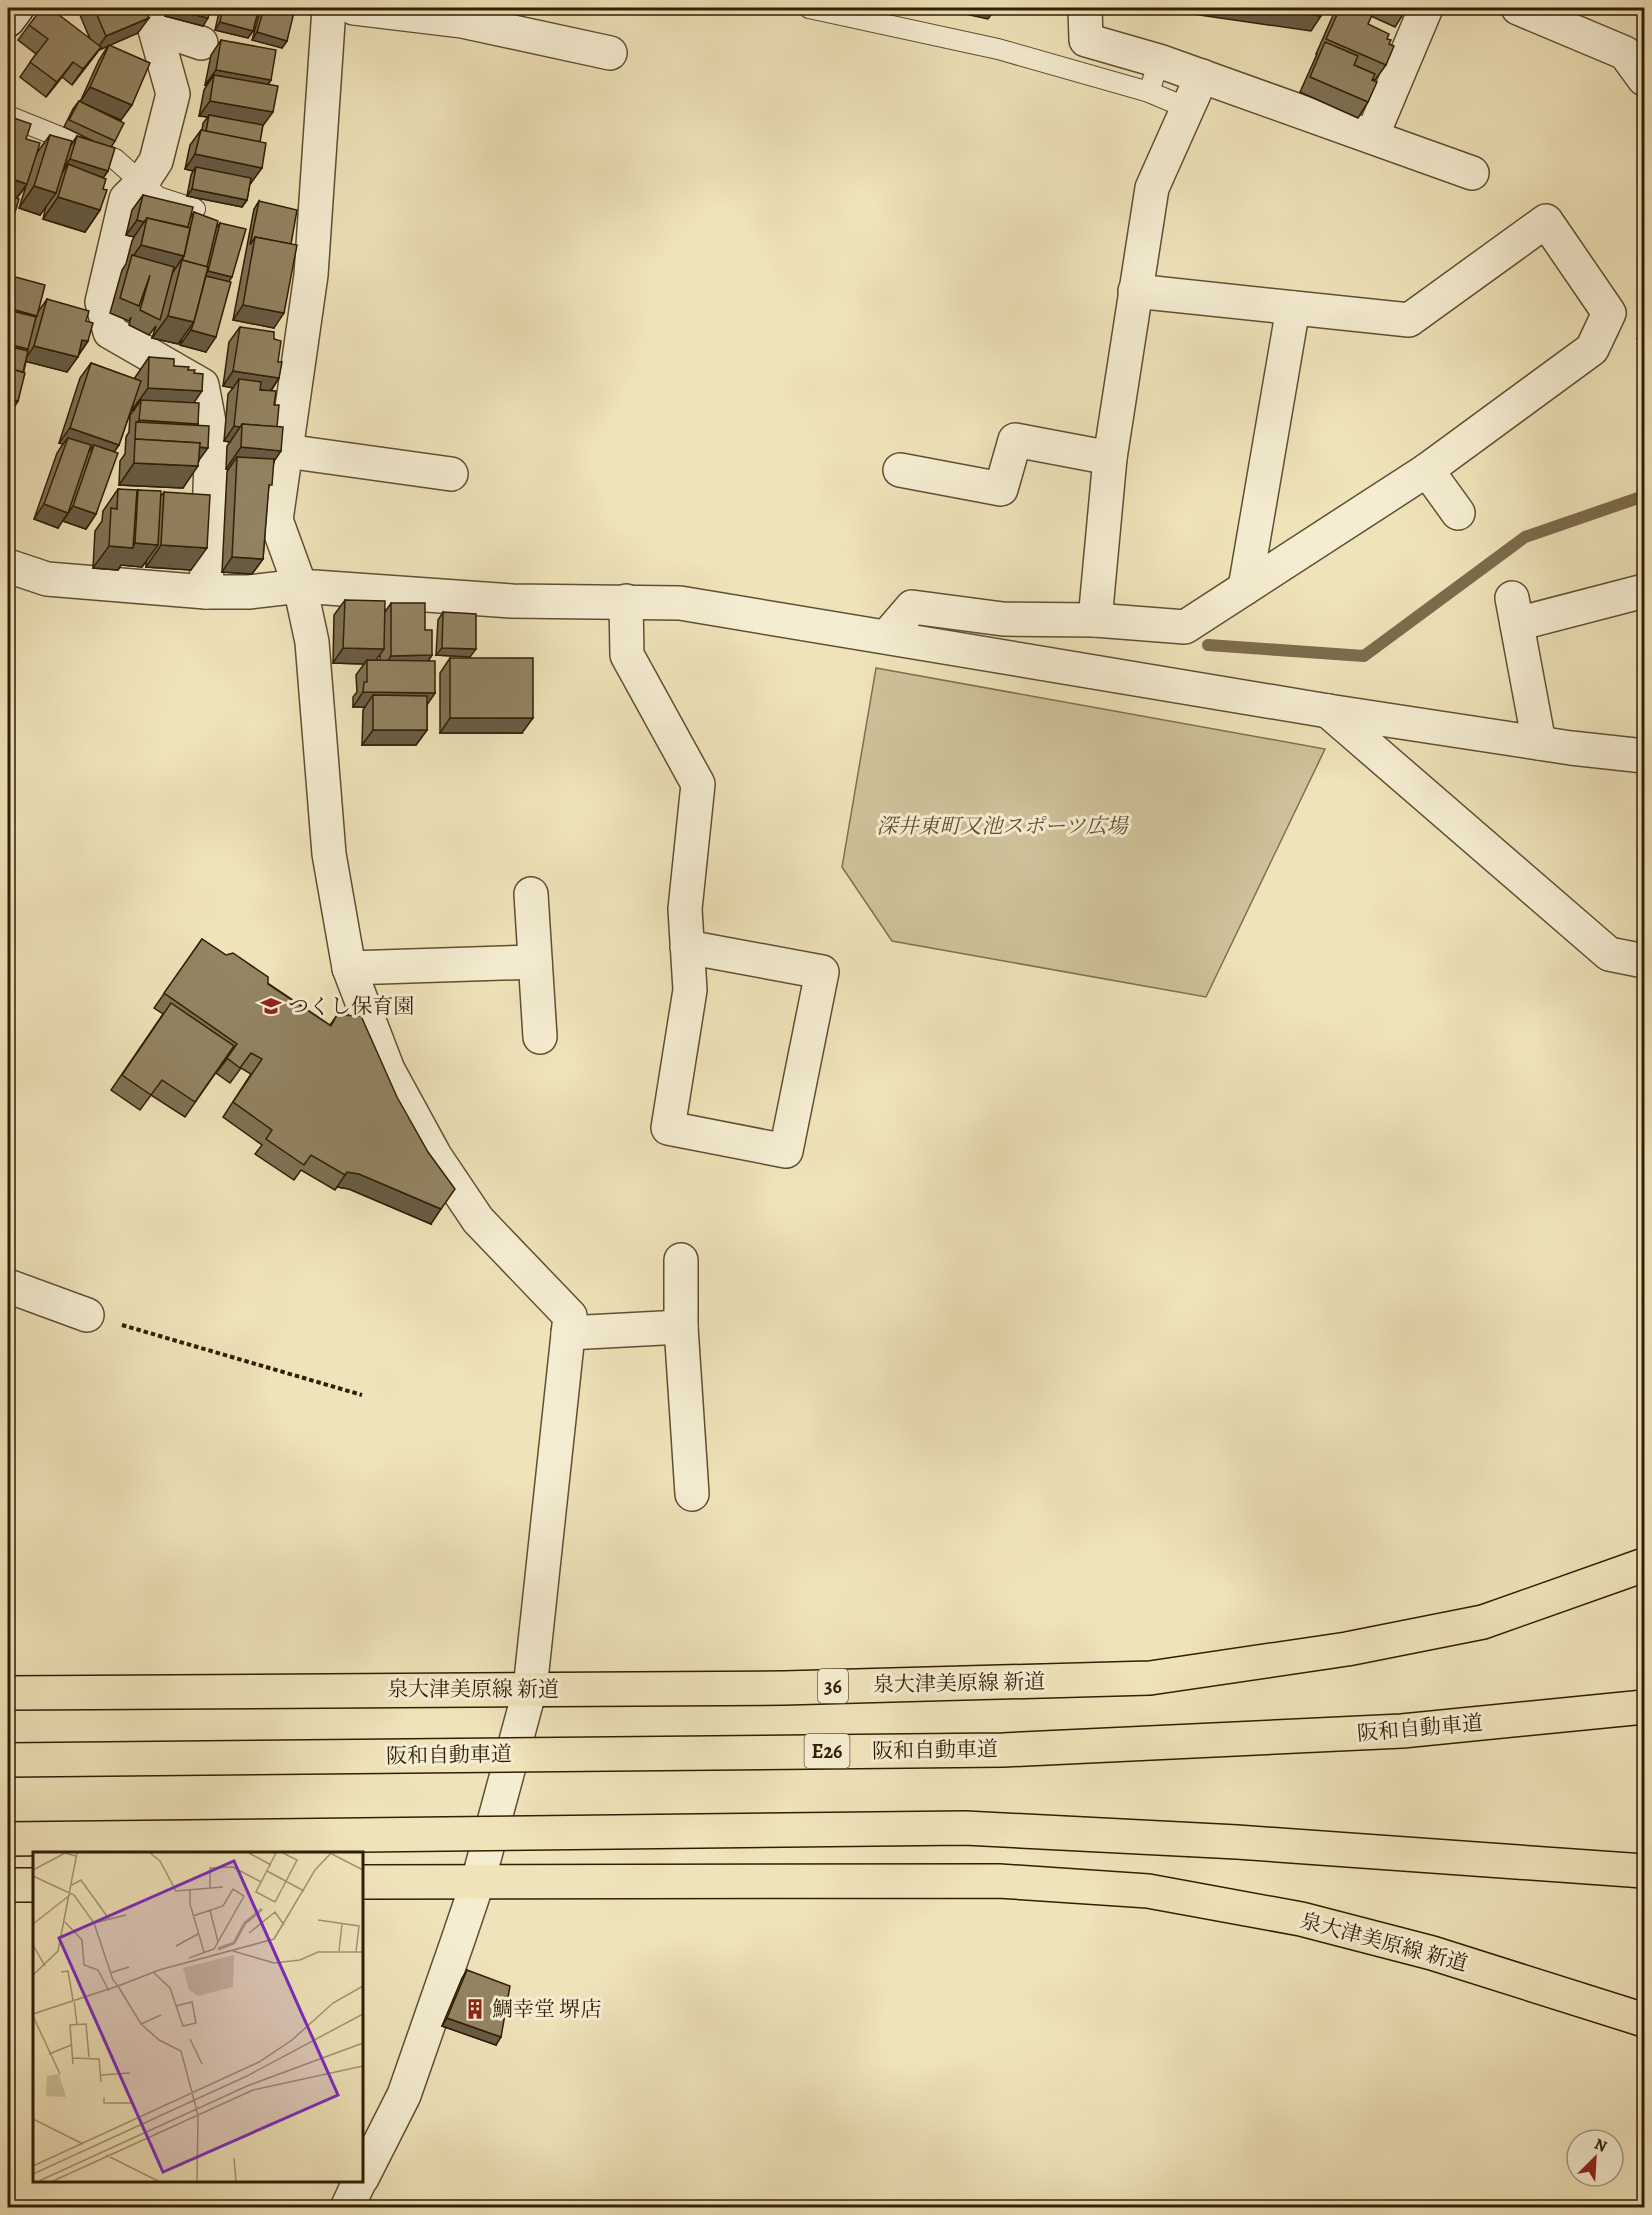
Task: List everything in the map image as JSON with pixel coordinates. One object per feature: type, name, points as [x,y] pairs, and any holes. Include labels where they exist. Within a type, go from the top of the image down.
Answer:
[{"type":"main road","name":"泉大津美原線 新道","points":[[8,1693],[784,1688],[1150,1678],[1347,1649],[1483,1622],[1644,1565]]},
{"type":"main road","name":"阪和自動車道","points":[[8,1760],[1003,1750],[1402,1731],[1644,1707]]},
{"type":"main road","points":[[8,1839],[964,1828],[1237,1842],[1644,1871]]},
{"type":"main road","name":"泉大津美原線 新道","points":[[363,1882],[999,1881],[1148,1891],[1301,1919],[1432,1953],[1644,2020]]},
{"type":"main road","points":[[8,1885],[33,1885]]},
{"type":"street","points":[[8,20],[17,8]]},
{"type":"street","points":[[329,8],[311,275],[276,520],[300,586],[312,642],[329,854],[349,968],[388,1070],[435,1156],[478,1220],[570,1316],[530,1689],[478,1881],[404,2095],[363,2175]]},
{"type":"street","points":[[354,8],[461,14],[610,53]]},
{"type":"street","points":[[1084,8],[1086,40],[1160,61],[1472,172]]},
{"type":"street","points":[[1372,136],[1426,8]]},
{"type":"street","points":[[1518,8],[1625,53],[1644,79]]},
{"type":"street","points":[[152,17],[201,43]]},
{"type":"street","points":[[152,17],[173,94],[156,161],[141,184],[126,200],[102,302],[110,332],[202,385],[212,438],[206,592]]},
{"type":"street","points":[[1095,620],[1110,458],[1152,188],[1202,76]]},
{"type":"street","points":[[888,635],[912,607],[1003,619],[1095,620],[1185,627],[1427,470],[1592,348],[1610,313],[1546,221],[1409,320],[1135,291]]},
{"type":"street","points":[[1245,588],[1293,308]]},
{"type":"street","points":[[900,470],[1002,489],[1015,441],[1110,458]]},
{"type":"street","points":[[286,451],[451,474]]},
{"type":"street","points":[[1427,470],[1458,513]]},
{"type":"street","points":[[8,566],[46,579],[206,592],[249,592],[300,586],[512,601],[680,603],[888,635],[1328,711],[1539,743],[1644,756]]},
{"type":"street","points":[[1539,743],[1514,611],[1644,591]]},
{"type":"street","points":[[626,601],[627,655],[698,784],[685,909],[687,947],[690,990],[668,1128],[786,1151],[822,972],[687,947]]},
{"type":"street","points":[[1328,711],[1609,954],[1644,961]]},
{"type":"street","points":[[531,894],[540,1037]]},
{"type":"street","points":[[349,968],[535,962]]},
{"type":"street","points":[[681,1260],[681,1327],[692,1494]]},
{"type":"street","points":[[8,1286],[87,1315]]},
{"type":"street","points":[[568,1333],[681,1327]]},
{"type":"street","points":[[346,2208],[359,2182]]},
{"type":"lane","points":[[809,8],[998,49],[1149,92],[1187,108]]},
{"type":"lane","points":[[1149,92],[1160,61]]},
{"type":"lane","points":[[8,116],[115,159],[158,197],[195,208]]},
{"type":"path","points":[[87,1315],[362,1395]]},
{"type":"green space","name":"深井東町又池スポーツ広場","points":[[876,668],[1325,749],[1206,997],[892,941],[842,867]]},
{"type":"building","points":[[42,8],[50,8],[101,47],[83,69],[73,62],[57,82],[30,62],[48,39],[29,25]]},
{"type":"building","points":[[94,8],[144,8],[149,18],[106,36]]},
{"type":"building","points":[[170,8],[211,8],[208,18]]},
{"type":"building","points":[[223,8],[259,8],[253,31],[220,22]]},
{"type":"building","points":[[264,8],[295,8],[287,41],[257,32]]},
{"type":"building","points":[[1262,8],[1323,8],[1321,16]]},
{"type":"building","points":[[1340,8],[1360,8],[1373,13],[1368,24],[1389,34],[1387,39],[1391,40],[1389,44],[1394,46],[1386,65],[1326,39]]},
{"type":"building","points":[[221,40],[276,50],[271,80],[216,70]]},
{"type":"building","points":[[1325,42],[1358,56],[1354,65],[1375,74],[1372,80],[1377,82],[1368,102],[1310,77]]},
{"type":"building","points":[[109,45],[150,63],[132,105],[90,87]]},
{"type":"building","points":[[214,75],[278,86],[273,112],[210,101]]},
{"type":"building","points":[[79,101],[124,123],[115,141],[69,120]]},
{"type":"building","points":[[209,115],[263,125],[260,142],[206,131]]},
{"type":"building","points":[[8,116],[31,124],[26,139],[40,143],[27,184],[12,179],[11,183],[8,182]]},
{"type":"building","points":[[201,130],[266,143],[262,168],[195,154]]},
{"type":"building","points":[[50,135],[72,141],[56,193],[34,186]]},
{"type":"building","points":[[77,136],[115,148],[108,171],[70,159]]},
{"type":"building","points":[[68,164],[106,179],[103,189],[107,190],[100,210],[58,197]]},
{"type":"building","points":[[196,167],[251,178],[247,200],[192,189]]},
{"type":"building","points":[[8,195],[19,199],[8,235]]},
{"type":"building","points":[[143,195],[193,207],[188,227],[147,218],[144,222],[137,220]]},
{"type":"building","points":[[259,201],[297,210],[291,244],[255,237],[250,245]]},
{"type":"building","points":[[194,212],[218,221],[207,267],[182,260]]},
{"type":"building","points":[[147,218],[190,228],[184,256],[141,245]]},
{"type":"building","points":[[220,223],[246,229],[232,277],[208,271]]},
{"type":"building","points":[[255,237],[297,245],[284,313],[243,305]]},
{"type":"building","points":[[132,255],[174,267],[160,320],[140,310],[150,275],[139,306],[120,298]]},
{"type":"building","points":[[182,260],[208,267],[194,322],[168,316]]},
{"type":"building","points":[[8,275],[45,285],[37,316],[8,308]]},
{"type":"building","points":[[206,276],[231,282],[216,337],[191,330]]},
{"type":"building","points":[[47,299],[89,311],[86,321],[93,323],[88,341],[82,340],[78,357],[34,346]]},
{"type":"building","points":[[8,310],[36,317],[28,349],[8,344]]},
{"type":"building","points":[[240,327],[274,332],[274,339],[281,341],[278,362],[282,362],[279,378],[233,371]]},
{"type":"building","points":[[8,346],[28,351],[23,372],[8,368]]},
{"type":"building","points":[[149,357],[174,359],[174,366],[189,367],[188,370],[195,370],[194,373],[203,374],[202,391],[148,388]]},
{"type":"building","points":[[91,363],[141,381],[119,445],[70,428]]},
{"type":"building","points":[[8,368],[25,373],[18,401],[8,398]]},
{"type":"building","points":[[239,379],[261,382],[260,390],[276,391],[274,405],[279,405],[277,427],[242,424],[240,427],[234,426]]},
{"type":"building","points":[[141,400],[199,403],[198,424],[139,420]]},
{"type":"building","points":[[8,408],[13,409],[8,431]]},
{"type":"building","points":[[136,422],[209,426],[208,448],[199,447],[200,443],[135,439]]},
{"type":"building","points":[[242,424],[283,427],[281,451],[241,447]]},
{"type":"building","points":[[68,438],[91,445],[68,513],[44,504]]},
{"type":"building","points":[[135,439],[200,443],[198,466],[134,463]]},
{"type":"building","points":[[94,445],[118,453],[96,514],[73,506]]},
{"type":"building","points":[[237,457],[274,459],[272,485],[269,485],[263,559],[232,557]]},
{"type":"building","points":[[118,489],[137,490],[133,548],[109,546],[111,508],[117,509]]},
{"type":"building","points":[[138,490],[161,491],[158,545],[135,543]]},
{"type":"building","points":[[164,492],[210,495],[207,548],[161,545]]},
{"type":"building","points":[[345,600],[385,601],[384,649],[343,648]]},
{"type":"building","points":[[391,603],[425,603],[425,630],[432,630],[432,655],[391,656]]},
{"type":"building","points":[[443,612],[476,614],[476,649],[442,648]]},
{"type":"building","points":[[450,658],[533,658],[533,718],[450,718]]},
{"type":"building","points":[[367,660],[435,661],[435,693],[363,692],[364,682],[367,682]]},
{"type":"building","points":[[373,695],[427,696],[427,730],[373,730]]},
{"type":"building","points":[[202,939],[226,955],[233,953],[268,977],[268,984],[331,1026],[337,1015],[361,1016],[397,1097],[428,1152],[455,1189],[441,1209],[359,1174],[347,1172],[345,1175],[311,1155],[304,1165],[266,1139],[272,1130],[233,1102],[262,1059],[251,1053],[240,1068],[227,1058],[237,1044],[164,993]]},
{"type":"building","points":[[171,1003],[234,1046],[195,1102],[162,1080],[151,1095],[122,1075]]},
{"type":"building","name":"鯛幸堂 堺店","points":[[467,1970],[510,1986],[501,2037],[447,2018]]},
{"type":"waterway","points":[[1208,645],[1364,656],[1525,537],[1644,496]]},
{"type":"place","name":"つくし保育園","points":[[271,1006]]},
{"type":"place","name":"鯛幸堂 堺店","points":[[475,2009]]}]
